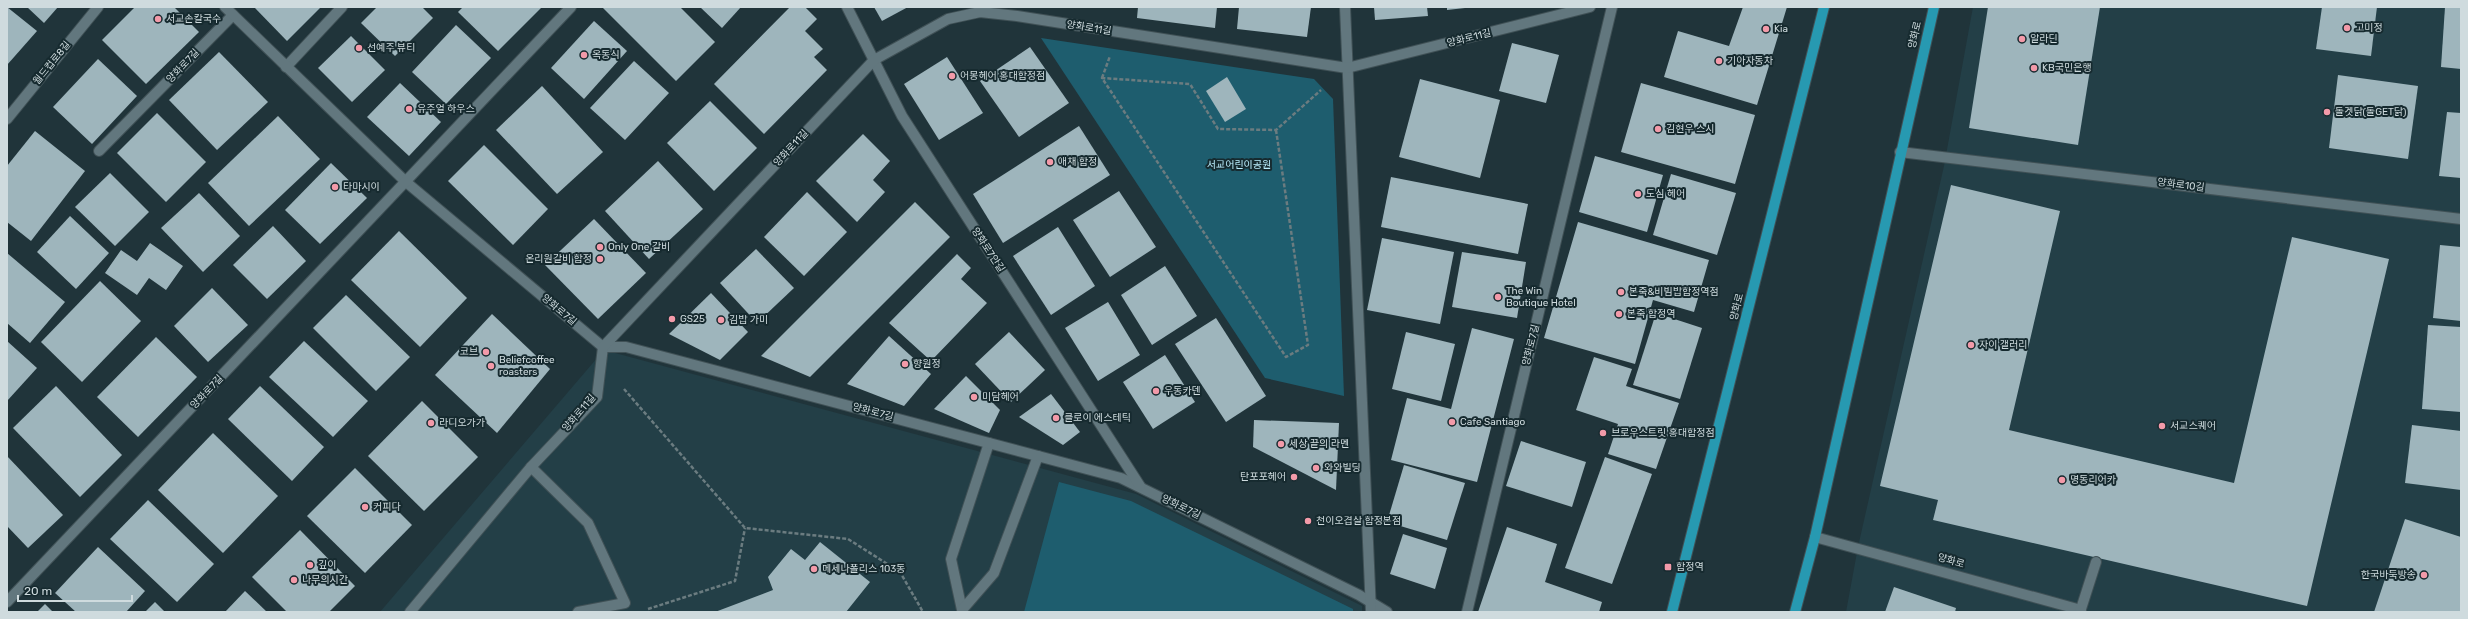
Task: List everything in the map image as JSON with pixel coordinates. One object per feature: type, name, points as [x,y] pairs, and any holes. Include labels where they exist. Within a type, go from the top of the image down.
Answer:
[{"type":"main road","name":"양화로","points":[[1672,612],[1824,7]]},
{"type":"main road","name":"양화로","points":[[1795,612],[1815,537],[1900,152],[1934,7]]},
{"type":"street","name":"월드컵로8길","points":[[7,119],[98,7]]},
{"type":"street","name":"양화로7길","points":[[225,7],[406,182],[603,347],[626,347],[1121,478],[1371,601],[1387,612]]},
{"type":"street","points":[[286,67],[342,7]]},
{"type":"street","name":"양화로7길","points":[[7,602],[572,7]]},
{"type":"street","name":"양화로7안길","points":[[847,7],[902,116],[1140,487]]},
{"type":"street","points":[[1344,7],[1371,612]]},
{"type":"street","name":"양화로11길","points":[[410,612],[530,467],[597,397],[603,347],[874,60],[948,18],[980,12],[1347,68],[1590,7]]},
{"type":"street","name":"양화로7길","points":[[1467,612],[1612,7]]},
{"type":"street","name":"양화로7길","points":[[99,152],[233,15]]},
{"type":"street","name":"양화로10길","points":[[1900,152],[2461,219]]},
{"type":"street","points":[[989,443],[951,559],[962,610],[994,573],[1038,456]]},
{"type":"street","points":[[530,467],[588,523],[625,603],[578,612]]},
{"type":"street","name":"양화로","points":[[1815,537],[2081,611]]},
{"type":"street","points":[[2081,611],[2096,562]]},
{"type":"path","points":[[1276,130],[1308,345],[1286,357],[1102,78],[1190,84],[1218,129],[1276,130],[1323,88]]},
{"type":"path","points":[[622,387],[745,528],[848,539],[900,572],[923,612]]},
{"type":"path","points":[[644,610],[735,581],[745,528]]},
{"type":"shaded area","points":[[1973,7],[2461,7],[2461,612],[1846,612],[1858,547],[1944,166]]},
{"type":"shaded area","points":[[604,350],[1136,494],[1362,606],[1362,612],[380,612]]},
{"type":"green space","name":"서교어린이공원","points":[[1041,38],[1314,79],[1333,99],[1344,396],[1265,378]]},
{"type":"green space","points":[[1059,482],[1131,501],[1353,609],[1353,612],[1024,612]]},
{"type":"building","points":[[7,7],[37,31],[7,65]]},
{"type":"building","points":[[27,7],[58,7],[44,23]]},
{"type":"building","points":[[135,7],[174,7],[199,32],[146,84],[102,40]]},
{"type":"building","points":[[254,7],[321,7],[287,41]]},
{"type":"building","points":[[377,7],[422,7],[433,18],[395,56],[361,23]]},
{"type":"building","points":[[463,7],[541,8],[498,51],[458,12]]},
{"type":"building","points":[[602,7],[680,7],[715,42],[676,81]]},
{"type":"building","points":[[700,7],[741,7],[722,28]]},
{"type":"building","points":[[790,7],[805,7],[817,19],[805,31],[823,49],[814,57],[827,70],[764,134],[714,84]]},
{"type":"building","points":[[874,7],[908,7],[882,21]]},
{"type":"building","points":[[1138,7],[1217,7],[1215,28],[1137,18]]},
{"type":"building","points":[[1239,7],[1311,7],[1307,37],[1237,29]]},
{"type":"building","points":[[1374,7],[1427,7],[1428,16],[1375,20]]},
{"type":"building","points":[[1447,7],[1465,7],[1465,8],[1447,10]]},
{"type":"building","name":"기아자동차","points":[[1743,7],[1787,7],[1757,105],[1664,77],[1678,31],[1729,46]]},
{"type":"building","name":"KB국민은행","points":[[1988,7],[2100,7],[2078,145],[1969,128]]},
{"type":"building","name":"고미정","points":[[2322,7],[2377,7],[2371,56],[2316,49]]},
{"type":"building","points":[[2445,7],[2461,7],[2461,69],[2441,67]]},
{"type":"building","points":[[594,21],[627,51],[584,99],[551,68]]},
{"type":"building","points":[[456,25],[491,58],[446,104],[412,72]]},
{"type":"building","points":[[351,36],[385,70],[352,102],[318,68]]},
{"type":"building","points":[[1512,43],[1559,55],[1546,103],[1499,91]]},
{"type":"building","points":[[1030,47],[1069,103],[1019,137],[980,81]]},
{"type":"building","points":[[219,52],[268,102],[217,150],[169,100]]},
{"type":"building","points":[[947,57],[983,113],[939,140],[904,84]]},
{"type":"building","points":[[98,59],[137,96],[92,144],[53,107]]},
{"type":"building","points":[[634,61],[669,93],[625,140],[590,108]]},
{"type":"building","points":[[2338,75],[2418,86],[2408,159],[2329,148]]},
{"type":"building","points":[[1227,77],[1246,109],[1225,122],[1206,91]]},
{"type":"building","points":[[1420,79],[1500,100],[1480,178],[1399,157]]},
{"type":"building","points":[[400,83],[441,122],[409,156],[367,117]]},
{"type":"building","points":[[1641,83],[1755,115],[1735,184],[1621,152]]},
{"type":"building","points":[[542,86],[603,152],[557,194],[496,130]]},
{"type":"building","points":[[710,101],[757,148],[714,191],[667,143]]},
{"type":"building","points":[[2447,112],[2461,113],[2461,178],[2439,176]]},
{"type":"building","points":[[157,113],[206,162],[166,202],[117,153]]},
{"type":"building","points":[[278,116],[320,159],[249,226],[208,183]]},
{"type":"building","points":[[1079,126],[1110,175],[1003,243],[973,194]]},
{"type":"building","points":[[35,131],[85,171],[31,241],[7,222],[7,166]]},
{"type":"building","points":[[863,134],[890,161],[873,180],[885,192],[857,222],[816,181]]},
{"type":"building","points":[[484,145],[548,209],[513,245],[448,181]]},
{"type":"building","points":[[1595,156],[1663,175],[1647,232],[1579,212]]},
{"type":"building","points":[[658,161],[703,209],[649,259],[605,211]]},
{"type":"building","points":[[331,163],[367,198],[320,244],[285,210]]},
{"type":"building","points":[[110,173],[149,212],[115,246],[75,207]]},
{"type":"building","points":[[1671,174],[1736,193],[1717,255],[1653,235]]},
{"type":"building","points":[[1391,177],[1528,204],[1518,254],[1381,227]]},
{"type":"building","name":"자이 갤러리","points":[[1951,185],[2060,211],[2009,430],[2234,483],[2292,237],[2389,259],[2307,606],[1933,520],[1938,500],[1880,486]]},
{"type":"building","points":[[1119,191],[1156,247],[1110,277],[1073,220]]},
{"type":"building","points":[[807,192],[847,232],[804,276],[764,237]]},
{"type":"building","points":[[199,193],[240,236],[203,272],[161,228]]},
{"type":"building","points":[[915,202],[950,237],[810,377],[761,356]]},
{"type":"building","points":[[70,216],[109,253],[76,289],[37,252]]},
{"type":"building","points":[[594,219],[646,273],[598,319],[545,265]]},
{"type":"building","points":[[1578,222],[1709,260],[1694,312],[1653,300],[1635,364],[1544,338]]},
{"type":"building","points":[[273,226],[306,261],[267,299],[233,265]]},
{"type":"building","points":[[1058,227],[1095,286],[1051,315],[1013,256]]},
{"type":"building","points":[[399,231],[467,298],[420,347],[351,280]]},
{"type":"building","points":[[1382,238],[1454,252],[1440,324],[1367,310]]},
{"type":"building","points":[[150,243],[183,266],[166,290],[149,278],[137,295],[105,273],[121,250],[137,261]]},
{"type":"building","points":[[2440,245],[2461,247],[2461,321],[2433,318]]},
{"type":"building","points":[[756,249],[794,288],[757,323],[720,283]]},
{"type":"building","points":[[1462,252],[1526,262],[1517,318],[1452,307]]},
{"type":"building","points":[[7,253],[65,302],[30,343],[7,323]]},
{"type":"building","points":[[957,254],[971,268],[961,279],[987,303],[931,361],[889,323]]},
{"type":"building","points":[[1165,266],[1197,316],[1152,345],[1121,295]]},
{"type":"building","points":[[100,281],[141,321],[82,382],[41,342]]},
{"type":"building","points":[[212,288],[248,325],[208,362],[174,326]]},
{"type":"building","points":[[711,293],[748,332],[720,360],[669,334]]},
{"type":"building","points":[[346,295],[410,357],[376,391],[313,328]]},
{"type":"building","points":[[1108,302],[1140,355],[1098,381],[1065,328]]},
{"type":"building","points":[[1656,313],[1702,328],[1680,399],[1633,385]]},
{"type":"building","points":[[492,314],[550,369],[497,433],[435,375]]},
{"type":"building","points":[[1216,318],[1266,396],[1226,422],[1175,344]]},
{"type":"building","points":[[2428,325],[2461,327],[2461,412],[2422,409]]},
{"type":"building","points":[[1472,328],[1514,339],[1477,482],[1391,460],[1407,398],[1451,409]]},
{"type":"building","points":[[1009,332],[1045,370],[1011,402],[975,364]]},
{"type":"building","points":[[1406,332],[1455,344],[1441,401],[1392,389]]},
{"type":"building","points":[[889,336],[931,374],[904,406],[847,384]]},
{"type":"building","points":[[156,337],[197,377],[138,437],[97,397]]},
{"type":"building","points":[[7,341],[37,368],[7,401]]},
{"type":"building","points":[[304,341],[368,401],[333,437],[269,377]]},
{"type":"building","points":[[1165,355],[1195,402],[1153,429],[1123,382]]},
{"type":"building","points":[[1594,357],[1632,369],[1626,386],[1679,403],[1656,469],[1608,454],[1618,424],[1576,410]]},
{"type":"building","points":[[966,376],[1000,410],[989,433],[934,409]]},
{"type":"building","points":[[56,386],[122,455],[80,497],[13,428]]},
{"type":"building","points":[[260,386],[324,447],[292,481],[228,419]]},
{"type":"building","points":[[1051,394],[1080,432],[1063,445],[1019,417]]},
{"type":"building","points":[[422,401],[478,457],[424,511],[368,456]]},
{"type":"building","name":"와와빌딩","points":[[1254,420],[1339,423],[1336,490],[1253,447]]},
{"type":"building","points":[[2412,425],[2461,431],[2461,490],[2405,483]]},
{"type":"building","points":[[213,433],[278,496],[223,553],[158,490]]},
{"type":"building","points":[[1521,441],[1586,462],[1572,507],[1506,486]]},
{"type":"building","points":[[7,456],[63,515],[28,548],[7,526]]},
{"type":"building","points":[[1605,457],[1652,474],[1612,584],[1565,568]]},
{"type":"building","points":[[1404,465],[1465,483],[1447,540],[1387,522]]},
{"type":"building","points":[[355,468],[412,525],[365,573],[307,516]]},
{"type":"building","points":[[148,500],[214,564],[177,602],[110,539]]},
{"type":"building","name":"한국바둑방송","points":[[2405,519],[2461,537],[2461,612],[2374,612]]},
{"type":"building","points":[[1507,527],[1557,544],[1545,582],[1602,602],[1599,612],[1478,612]]},
{"type":"building","points":[[300,530],[355,586],[329,612],[287,612],[252,577]]},
{"type":"building","points":[[1403,534],[1447,548],[1435,589],[1390,574]]},
{"type":"building","name":"메세나폴리스 103동","points":[[820,542],[870,582],[846,612],[715,612],[773,590],[768,577],[791,549],[805,560]]},
{"type":"building","points":[[98,547],[145,591],[126,612],[76,612],[55,593]]},
{"type":"building","points":[[1894,587],[1956,608],[1955,612],[1885,612]]},
{"type":"building","points":[[245,591],[267,612],[225,612]]},
{"type":"building","points":[[155,602],[165,612],[145,612]]},
{"type":"building","points":[[45,604],[53,612],[37,612]]},
{"type":"place","name":"서교손칼국수","points":[[158,19]]},
{"type":"place","name":"고미정","points":[[2347,28]]},
{"type":"place","name":"Kia","points":[[1766,29]]},
{"type":"place","name":"알라딘","points":[[2022,39]]},
{"type":"place","name":"선예주 뷰티","points":[[359,48]]},
{"type":"place","name":"옥동식","points":[[584,55]]},
{"type":"place","name":"기아자동차","points":[[1719,61]]},
{"type":"place","name":"KB국민은행","points":[[2034,68]]},
{"type":"place","name":"어몽헤어 홍대합정점","points":[[952,76]]},
{"type":"place","name":"유주얼 하우스","points":[[409,109]]},
{"type":"place","name":"돌겟닭(돌GET닭)","points":[[2327,112]]},
{"type":"place","name":"김현우 스시","points":[[1658,129]]},
{"type":"place","name":"애채 합정","points":[[1050,162]]},
{"type":"place","name":"타마시이","points":[[335,187]]},
{"type":"place","name":"도심 헤어","points":[[1638,194]]},
{"type":"place","name":"Only One 갈비","points":[[600,247]]},
{"type":"place","name":"온리원갈비 합정","points":[[600,259]]},
{"type":"place","name":"본죽&비빔밥합정역점","points":[[1621,292]]},
{"type":"place","name":"The Win Boutique Hotel","points":[[1498,297]]},
{"type":"place","name":"본죽 합정역","points":[[1619,314]]},
{"type":"place","name":"GS25","points":[[672,319]]},
{"type":"place","name":"김밥 가미","points":[[721,320]]},
{"type":"place","name":"자이 갤러리","points":[[1971,345]]},
{"type":"place","name":"코브","points":[[486,352]]},
{"type":"place","name":"향원정","points":[[905,364]]},
{"type":"place","name":"Beliefcoffee roasters","points":[[491,366]]},
{"type":"place","name":"우동카덴","points":[[1156,391]]},
{"type":"place","name":"미담헤어","points":[[974,397]]},
{"type":"place","name":"클로이 에스테틱","points":[[1056,418]]},
{"type":"place","name":"Cafe Santiago","points":[[1452,422]]},
{"type":"place","name":"라디오가가","points":[[431,423]]},
{"type":"place","name":"서교스퀘어","points":[[2162,426]]},
{"type":"place","name":"브로우스트릿 홍대합정점","points":[[1603,433]]},
{"type":"place","name":"세상 끝의 라멘","points":[[1281,444]]},
{"type":"place","name":"와와빌딩","points":[[1316,468]]},
{"type":"place","name":"탄포포헤어","points":[[1294,477]]},
{"type":"place","name":"명동리어카","points":[[2062,480]]},
{"type":"place","name":"커피다","points":[[365,507]]},
{"type":"place","name":"천이오겹살 합정본점","points":[[1308,521]]},
{"type":"place","name":"깊이","points":[[310,565]]},
{"type":"place","name":"합정역","points":[[1668,567]]},
{"type":"place","name":"메세나폴리스 103동","points":[[814,569]]},
{"type":"place","name":"한국바둑방송","points":[[2424,575]]},
{"type":"place","name":"나무의시간","points":[[294,580]]}]
